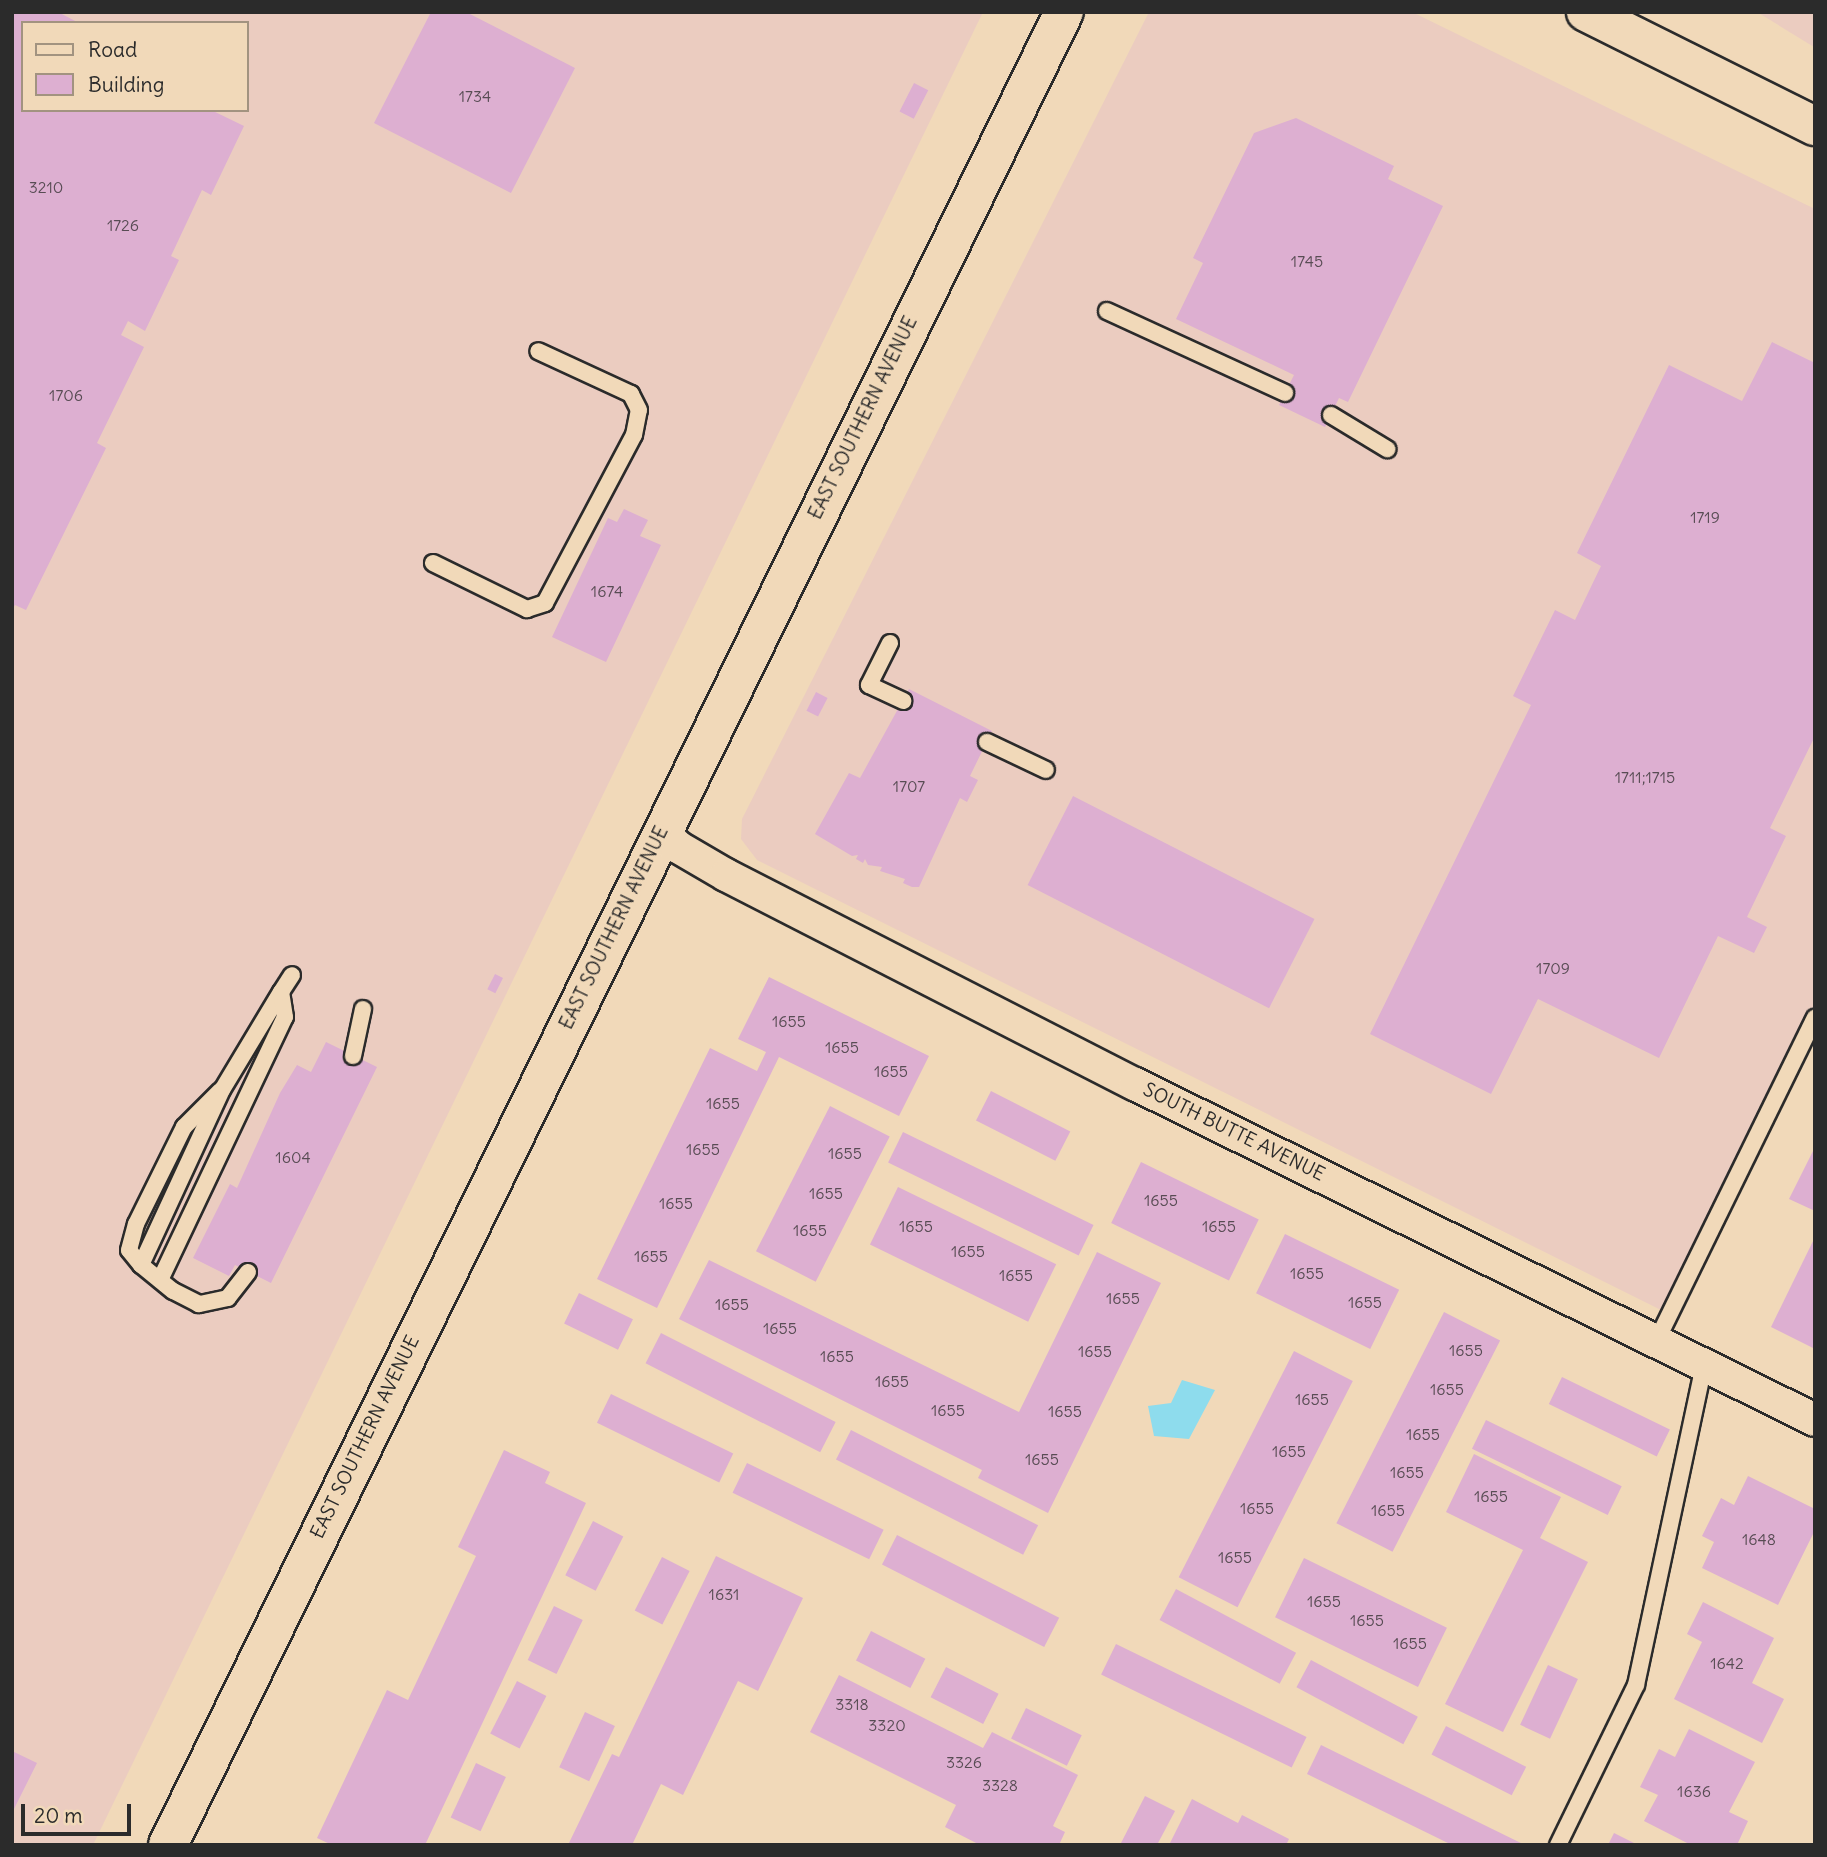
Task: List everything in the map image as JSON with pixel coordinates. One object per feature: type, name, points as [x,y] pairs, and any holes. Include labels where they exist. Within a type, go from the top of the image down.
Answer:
[{"type":"main road","name":"EAST SOUTHERN AVENUE","points":[[168,1845],[661,831],[1064,12]]},
{"type":"main road","points":[[1596,14],[1815,126]]},
{"type":"street","name":"SOUTH BUTTE AVENUE","points":[[661,831],[678,847],[738,881],[1815,1420]]},
{"type":"lane","points":[[1107,311],[1285,393]]},
{"type":"lane","points":[[433,563],[527,609],[545,603],[635,435],[639,410],[631,394],[538,351]]},
{"type":"lane","points":[[1331,415],[1387,449]]},
{"type":"lane","points":[[890,643],[869,685],[903,701]]},
{"type":"lane","points":[[987,742],[1046,770]]},
{"type":"lane","points":[[248,1272],[241,1286],[215,1303],[199,1304],[141,1265],[222,1090],[292,975]]},
{"type":"lane","points":[[160,1280],[285,1017],[281,992]]},
{"type":"lane","points":[[353,1056],[363,1009]]},
{"type":"lane","points":[[1656,1342],[1815,1018]]},
{"type":"lane","points":[[1558,1845],[1636,1685],[1704,1366]]},
{"type":"shaded area","points":[[12,12],[983,12],[93,1845],[12,1845]]},
{"type":"shaded area","points":[[1149,12],[1412,12],[1815,209],[1815,1011],[1669,1314],[757,860],[741,839],[742,819]]},
{"type":"shaded area","points":[[1757,12],[1815,12],[1815,47],[1814,47]]},
{"type":"water","points":[[1182,1380],[1215,1390],[1189,1439],[1154,1436],[1148,1406],[1171,1403]]},
{"type":"building","points":[[12,12],[58,12],[75,21],[21,21],[21,112],[215,112],[244,126],[211,195],[202,190],[171,256],[179,260],[145,331],[128,321],[121,335],[144,347],[97,443],[106,448],[26,610],[15,605],[12,610]]},
{"type":"building","points":[[431,12],[466,12],[575,68],[511,193],[374,123]]},
{"type":"building","points":[[914,83],[928,90],[914,119],[899,112]]},
{"type":"building","points":[[1296,118],[1394,166],[1388,179],[1443,206],[1348,402],[1339,398],[1325,427],[1279,405],[1294,375],[1176,319],[1203,263],[1193,258],[1254,133]]},
{"type":"building","points":[[1772,342],[1815,363],[1815,736],[1770,828],[1786,836],[1747,917],[1767,927],[1754,953],[1718,936],[1659,1058],[1538,999],[1491,1094],[1370,1034],[1531,705],[1513,696],[1555,610],[1575,620],[1601,566],[1577,553],[1669,365],[1742,401]]},
{"type":"building","points":[[624,509],[648,520],[640,536],[661,545],[606,662],[552,637],[608,518],[617,522]]},
{"type":"building","points":[[909,689],[992,731],[970,776],[978,780],[967,802],[960,798],[919,887],[912,887],[903,883],[905,879],[880,871],[882,867],[868,865],[865,859],[863,863],[856,859],[858,855],[852,856],[815,834],[849,773],[860,778]]},
{"type":"building","points":[[816,692],[828,698],[818,717],[806,711]]},
{"type":"building","points":[[1073,796],[1314,919],[1269,1008],[1028,885]]},
{"type":"building","points":[[495,974],[503,978],[495,993],[487,989]]},
{"type":"building","points":[[769,977],[929,1056],[899,1116],[779,1057],[657,1308],[597,1279],[710,1048],[757,1071],[766,1052],[738,1039]]},
{"type":"building","points":[[326,1042],[377,1067],[271,1283],[235,1265],[229,1276],[193,1258],[230,1184],[237,1188],[280,1093],[297,1065],[311,1072]]},
{"type":"building","points":[[991,1091],[1070,1131],[1055,1161],[976,1120]]},
{"type":"building","points":[[830,1106],[890,1136],[816,1282],[756,1251]]},
{"type":"building","points":[[903,1132],[1094,1225],[1079,1255],[888,1163]]},
{"type":"building","points":[[1815,1147],[1815,1211],[1789,1199]]},
{"type":"building","points":[[1141,1162],[1259,1219],[1229,1281],[1111,1223]]},
{"type":"building","points":[[898,1187],[1056,1264],[1028,1322],[870,1245]]},
{"type":"building","points":[[1285,1234],[1399,1290],[1370,1349],[1256,1293]]},
{"type":"building","points":[[1815,1237],[1815,1349],[1771,1327]]},
{"type":"building","points":[[1097,1252],[1161,1283],[1048,1513],[978,1478],[982,1470],[679,1319],[709,1260],[1019,1412]]},
{"type":"building","points":[[579,1293],[633,1319],[618,1350],[564,1324]]},
{"type":"building","points":[[1444,1312],[1500,1341],[1393,1552],[1336,1523]]},
{"type":"building","points":[[661,1333],[836,1422],[820,1452],[646,1363]]},
{"type":"building","points":[[1294,1351],[1353,1381],[1237,1607],[1179,1577]]},
{"type":"building","points":[[1562,1377],[1670,1430],[1657,1457],[1549,1404]]},
{"type":"building","points":[[611,1394],[733,1454],[719,1482],[597,1423]]},
{"type":"building","points":[[1486,1420],[1622,1486],[1608,1515],[1472,1449]]},
{"type":"building","points":[[851,1430],[1038,1525],[1023,1555],[836,1459]]},
{"type":"building","points":[[504,1450],[550,1472],[545,1483],[586,1503],[425,1845],[332,1845],[317,1838],[387,1690],[408,1700],[476,1556],[458,1547]]},
{"type":"building","points":[[1474,1454],[1561,1497],[1540,1538],[1588,1562],[1503,1732],[1445,1704],[1523,1550],[1446,1512]]},
{"type":"building","points":[[747,1463],[884,1530],[869,1559],[733,1493]]},
{"type":"building","points":[[1748,1476],[1815,1509],[1815,1530],[1778,1605],[1702,1568],[1714,1542],[1702,1536],[1721,1498],[1734,1505]]},
{"type":"building","points":[[593,1521],[623,1536],[596,1591],[565,1575]]},
{"type":"building","points":[[897,1535],[1059,1618],[1044,1647],[882,1564]]},
{"type":"building","points":[[716,1556],[803,1598],[758,1691],[738,1681],[683,1795],[661,1784],[632,1845],[568,1845],[612,1754],[619,1757]]},
{"type":"building","points":[[662,1557],[690,1571],[662,1625],[635,1610]]},
{"type":"building","points":[[1304,1558],[1447,1628],[1418,1687],[1275,1617]]},
{"type":"building","points":[[1176,1589],[1296,1653],[1280,1684],[1160,1620]]},
{"type":"building","points":[[1703,1602],[1774,1638],[1752,1683],[1784,1699],[1762,1743],[1674,1699],[1702,1642],[1687,1634]]},
{"type":"building","points":[[554,1606],[583,1620],[556,1674],[528,1660]]},
{"type":"building","points":[[871,1631],[925,1659],[910,1688],[856,1660]]},
{"type":"building","points":[[1116,1644],[1307,1737],[1292,1767],[1101,1675]]},
{"type":"building","points":[[1311,1660],[1418,1717],[1403,1744],[1296,1687]]},
{"type":"building","points":[[1548,1665],[1578,1679],[1550,1739],[1520,1725]]},
{"type":"building","points":[[946,1667],[999,1694],[983,1724],[931,1697]]},
{"type":"building","points":[[839,1675],[983,1748],[992,1732],[1078,1775],[1053,1826],[1065,1832],[1059,1845],[980,1845],[945,1827],[956,1805],[810,1732]]},
{"type":"building","points":[[517,1681],[546,1696],[520,1749],[490,1734]]},
{"type":"building","points":[[1026,1708],[1082,1735],[1067,1766],[1011,1739]]},
{"type":"building","points":[[585,1712],[615,1726],[589,1781],[559,1767]]},
{"type":"building","points":[[1446,1726],[1526,1767],[1512,1795],[1431,1755]]},
{"type":"building","points":[[1689,1729],[1755,1762],[1729,1812],[1748,1821],[1737,1845],[1691,1845],[1644,1821],[1658,1795],[1640,1787],[1659,1749],[1675,1757]]},
{"type":"building","points":[[1321,1745],[1525,1845],[1452,1845],[1307,1774]]},
{"type":"building","points":[[12,1751],[37,1763],[12,1813]]},
{"type":"building","points":[[476,1763],[506,1777],[481,1831],[451,1817]]},
{"type":"building","points":[[1145,1796],[1175,1811],[1157,1845],[1120,1845]]},
{"type":"building","points":[[1192,1799],[1238,1823],[1242,1815],[1289,1839],[1286,1845],[1169,1845]]},
{"type":"building","points":[[1614,1833],[1638,1845],[1608,1845]]}]
